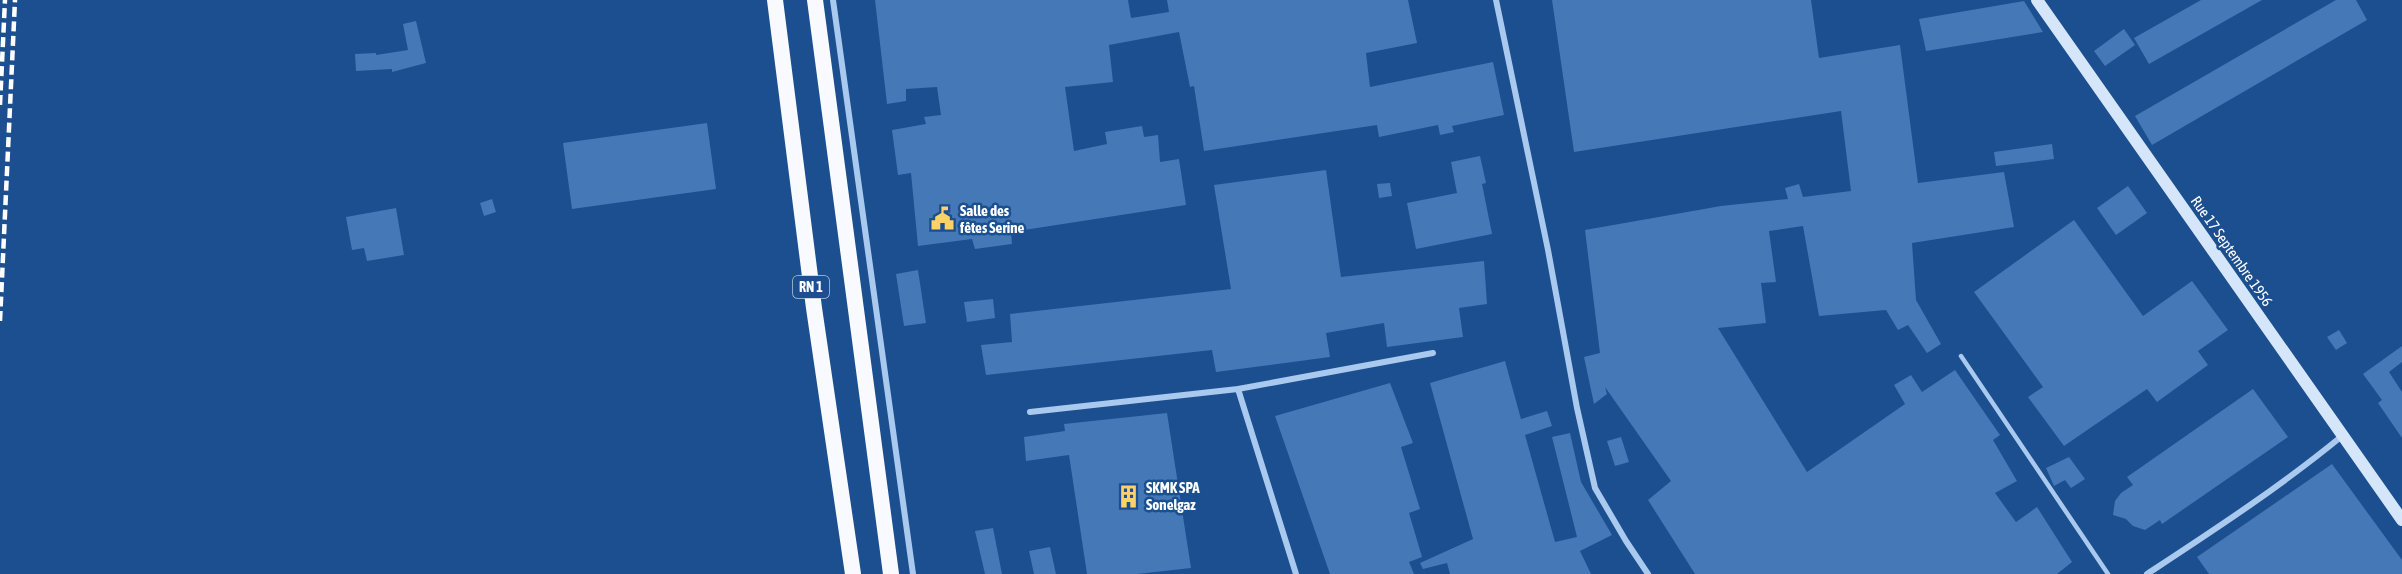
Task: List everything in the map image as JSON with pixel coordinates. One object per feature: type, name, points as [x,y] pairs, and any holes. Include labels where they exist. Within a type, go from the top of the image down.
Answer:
[{"type":"highway","name":"RN 1","points":[[775,0],[814,308],[852,574]]},
{"type":"highway","name":"RN 1","points":[[815,0],[891,574]]},
{"type":"main road","name":"Rue 17 Septembre 1956","points":[[2037,0],[2344,434],[2402,520]]},
{"type":"street","points":[[833,0],[913,574]]},
{"type":"street","points":[[1496,0],[1595,488],[1648,574]]},
{"type":"street","points":[[1030,412],[1238,389],[1433,354]]},
{"type":"street","points":[[1238,389],[1296,574]]},
{"type":"street","points":[[2147,574],[2275,488],[2344,434]]},
{"type":"lane","points":[[1961,356],[2108,574]]},
{"type":"building","points":[[875,0],[1128,0],[1131,18],[1169,12],[1167,0],[1408,0],[1417,43],[1366,53],[1370,87],[1493,62],[1504,115],[1452,126],[1454,132],[1440,135],[1438,125],[1379,137],[1377,125],[1204,151],[1194,86],[1190,87],[1179,32],[1109,45],[1113,82],[1065,87],[1074,151],[1107,144],[1105,132],[1142,126],[1144,137],[1158,135],[1160,162],[1179,159],[1186,205],[1011,232],[1012,244],[975,249],[972,239],[918,246],[911,173],[898,175],[892,130],[926,124],[924,117],[941,115],[937,87],[906,89],[906,101],[887,104]]},
{"type":"building","points":[[1552,0],[1811,0],[1819,58],[1900,45],[1918,183],[2004,172],[2014,227],[1912,243],[1916,300],[1941,344],[1927,353],[1908,325],[1898,330],[1886,310],[1819,316],[1803,226],[1769,231],[1776,282],[1761,283],[1766,323],[1718,328],[1807,472],[1905,404],[1894,385],[1911,375],[1922,392],[1955,370],[2000,435],[1993,440],[2017,481],[1995,493],[2016,522],[2037,507],[2072,562],[2057,574],[1695,574],[1648,500],[1671,481],[1605,387],[1607,394],[1594,404],[1584,357],[1600,353],[1585,230],[1721,206],[1788,199],[1785,188],[1799,184],[1803,197],[1851,191],[1841,111],[1574,152]]},
{"type":"building","points":[[2201,0],[2262,0],[2149,64],[2134,38]]},
{"type":"building","points":[[2336,0],[2356,0],[2367,20],[2152,145],[2135,116]]},
{"type":"building","points":[[2024,1],[2043,32],[1926,51],[1919,19]]},
{"type":"building","points":[[416,21],[426,63],[392,72],[392,69],[356,71],[355,54],[376,53],[376,55],[408,50],[403,24]]},
{"type":"building","points":[[2124,29],[2135,45],[2105,66],[2094,51]]},
{"type":"building","points":[[707,123],[716,189],[572,209],[563,143]]},
{"type":"building","points":[[2052,144],[2054,159],[1996,166],[1994,152]]},
{"type":"building","points":[[1480,156],[1486,183],[1482,184],[1492,234],[1416,249],[1407,203],[1457,193],[1451,162]]},
{"type":"building","points":[[1326,170],[1341,277],[1484,261],[1487,304],[1459,308],[1463,337],[1387,347],[1384,323],[1326,333],[1330,357],[1216,372],[1212,350],[986,375],[981,345],[1012,342],[1010,314],[1231,289],[1214,185]]},
{"type":"building","points":[[1390,183],[1392,196],[1379,198],[1377,184]]},
{"type":"building","points":[[2128,186],[2147,213],[2116,235],[2097,208]]},
{"type":"building","points":[[492,199],[496,212],[484,216],[480,203]]},
{"type":"building","points":[[396,208],[404,255],[367,261],[364,248],[352,250],[346,217]]},
{"type":"building","points":[[2074,220],[2143,316],[2192,281],[2228,330],[2198,351],[2208,365],[2157,402],[2147,389],[2064,446],[2028,397],[2043,387],[1974,292]]},
{"type":"building","points":[[918,270],[926,323],[904,326],[896,274]]},
{"type":"building","points":[[993,299],[995,318],[967,322],[964,302]]},
{"type":"building","points":[[2339,330],[2347,343],[2336,350],[2327,337]]},
{"type":"building","points":[[2402,346],[2402,362],[2389,372],[2402,392],[2402,438],[2378,403],[2382,400],[2363,374]]},
{"type":"building","points":[[1505,361],[1521,419],[1547,411],[1552,426],[1525,435],[1555,542],[1577,537],[1552,437],[1570,433],[1581,482],[1612,535],[1580,551],[1591,574],[1450,574],[1447,563],[1423,569],[1420,563],[1473,539],[1430,383]]},
{"type":"building","points":[[1390,383],[1413,443],[1401,447],[1420,509],[1409,513],[1422,557],[1409,562],[1414,574],[1330,574],[1275,416]]},
{"type":"building","points":[[2253,389],[2288,437],[2162,524],[2160,520],[2145,530],[2133,526],[2126,519],[2113,515],[2115,501],[2121,493],[2133,485],[2127,477]]},
{"type":"building","name":"SKMK SPA Sonelgaz","points":[[1167,413],[1191,568],[1137,574],[1087,574],[1069,455],[1026,461],[1024,437],[1065,431],[1064,424]]},
{"type":"building","points":[[1621,437],[1629,462],[1615,466],[1607,441]]},
{"type":"building","points":[[2069,457],[2085,479],[2071,488],[2065,480],[2054,486],[2046,468]]},
{"type":"building","points":[[2332,464],[2402,560],[2402,574],[2209,574],[2197,557]]},
{"type":"building","points":[[993,528],[1002,574],[985,574],[975,531]]},
{"type":"building","points":[[1050,547],[1056,574],[1034,574],[1029,551]]},
{"type":"railway","points":[[0,105],[5,0]]},
{"type":"railway","points":[[0,321],[15,0]]},
{"type":"place","name":"Salle des fêtes Serine","points":[[942,219]]},
{"type":"place","name":"SKMK SPA Sonelgaz","points":[[1128,496]]}]
